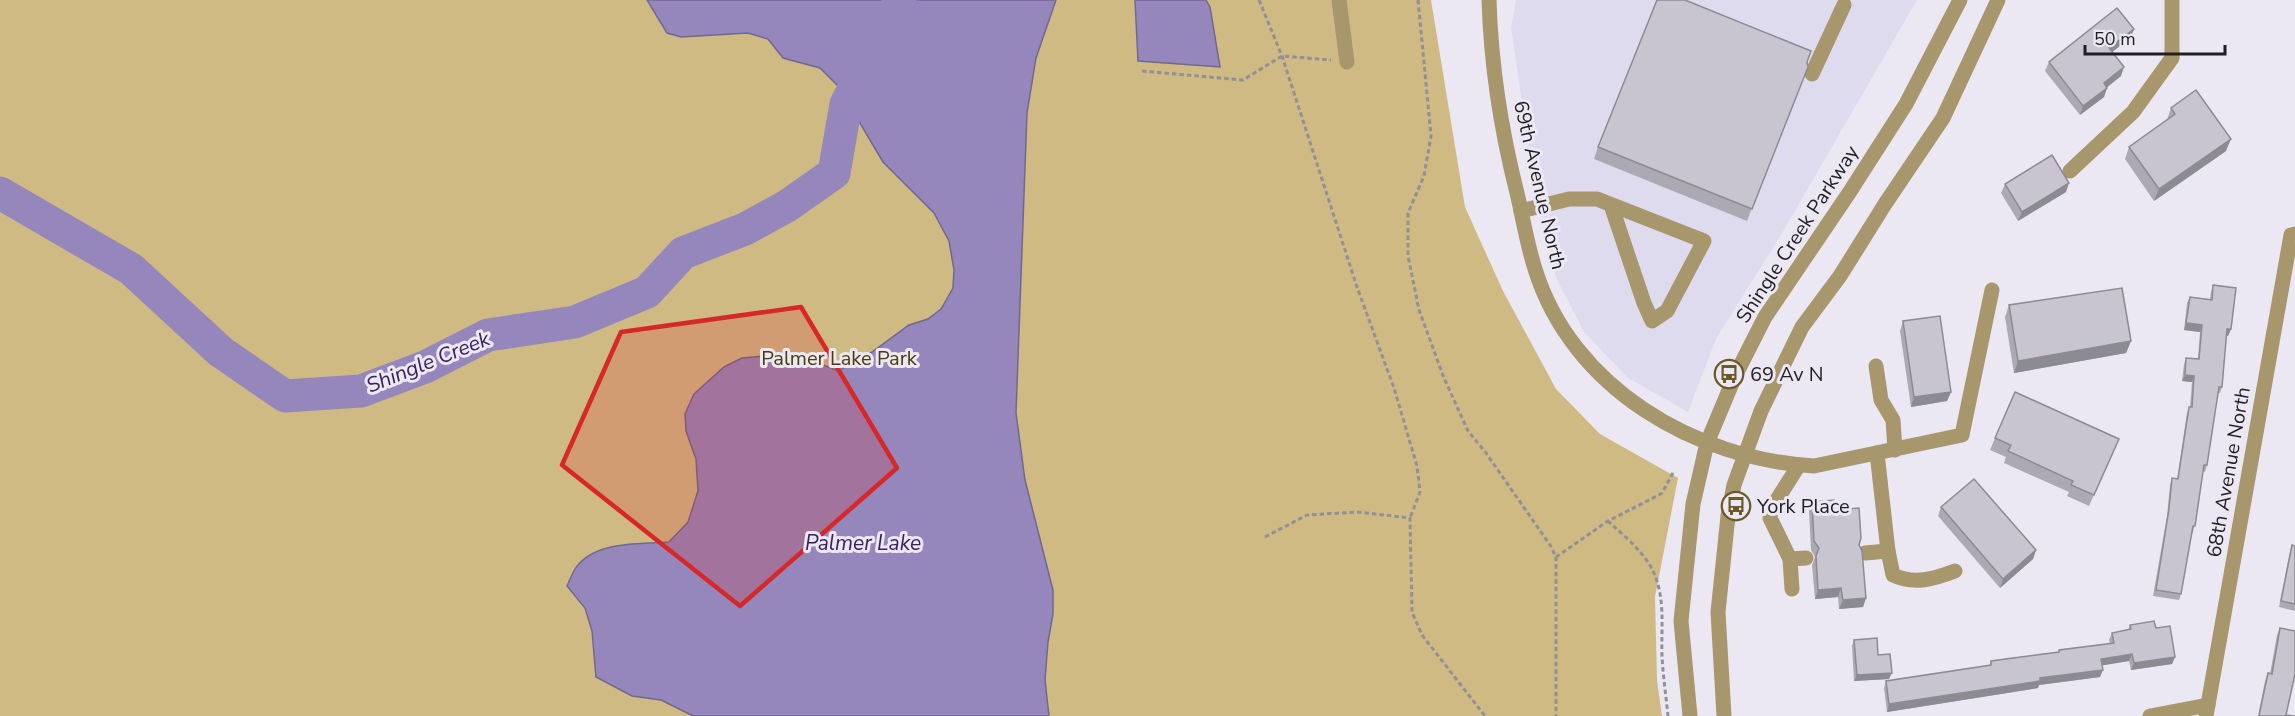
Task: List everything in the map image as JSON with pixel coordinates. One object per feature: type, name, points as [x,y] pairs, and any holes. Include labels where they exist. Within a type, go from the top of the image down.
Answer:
[{"type":"street","points":[[1339,0],[1347,62]]},
{"type":"street","name":"69th Avenue North","points":[[1489,0],[1500,110],[1521,211],[1539,279],[1569,338],[1584,357],[1632,403],[1707,444],[1744,456],[1799,465],[1814,466],[1962,435],[1992,290]]},
{"type":"street","name":"Shingle Creek Parkway","points":[[1690,716],[1681,621],[1692,504],[1707,444],[1735,376],[1765,317],[1906,104],[1960,0]]},
{"type":"street","points":[[1724,716],[1718,612],[1728,516],[1734,484],[1761,411],[1802,327],[1840,276],[1943,117],[1998,0]]},
{"type":"street","points":[[2070,171],[2133,112],[2172,58],[2172,0]]},
{"type":"street","points":[[1812,74],[1842,2]]},
{"type":"street","points":[[1521,211],[1569,199],[1597,199],[1704,242],[1667,311],[1652,321],[1611,205]]},
{"type":"street","name":"68th Avenue North","points":[[2207,711],[2293,234]]},
{"type":"street","points":[[1876,366],[1881,400],[1893,420],[1895,450]]},
{"type":"street","points":[[1877,453],[1888,551],[1893,575],[1905,581],[1933,579],[1955,571]]},
{"type":"street","points":[[1792,589],[1790,559],[1770,518],[1771,509],[1799,465]]},
{"type":"street","points":[[1865,553],[1888,551]]},
{"type":"street","points":[[1790,559],[1806,558]]},
{"type":"street","points":[[2150,716],[2207,711]]},
{"type":"path","points":[[1259,0],[1282,56],[1357,287],[1394,388],[1417,466],[1420,492],[1410,518],[1412,612],[1422,635],[1485,716]]},
{"type":"path","points":[[1418,0],[1431,136],[1424,176],[1408,213],[1408,256],[1419,310],[1444,378],[1468,431],[1486,453],[1556,557],[1556,716]]},
{"type":"path","points":[[1143,71],[1243,80],[1282,56],[1347,62]]},
{"type":"path","points":[[1556,557],[1608,520],[1662,493],[1674,471]]},
{"type":"path","points":[[1265,537],[1307,514],[1358,512],[1410,518]]},
{"type":"path","points":[[1608,520],[1651,567],[1659,586],[1662,605],[1662,658],[1668,716]]},
{"type":"highlighted area","points":[[801,307],[897,468],[740,606],[562,465],[621,332]]},
{"type":"shaded area","points":[[1516,0],[1917,0],[1781,235],[1716,339],[1688,412],[1628,378],[1584,332],[1556,278],[1533,178],[1511,27]]},
{"type":"green space","name":"Palmer Lake Park","points":[[0,0],[1431,0],[1465,207],[1503,291],[1556,389],[1600,434],[1678,478],[1655,597],[1657,680],[1662,716],[0,716]]},
{"type":"water","name":"Palmer Lake","points":[[647,0],[1056,0],[1036,58],[1027,113],[1016,413],[1025,480],[1053,590],[1053,614],[1045,680],[1049,716],[693,716],[661,700],[632,696],[596,677],[592,631],[585,608],[567,586],[573,572],[586,557],[620,545],[669,542],[688,522],[698,491],[696,459],[686,431],[685,414],[694,394],[724,367],[742,358],[794,353],[838,371],[872,352],[909,325],[928,319],[941,309],[953,288],[954,270],[949,241],[934,213],[883,162],[838,86],[820,68],[783,58],[768,39],[748,33],[681,37],[667,33]]},
{"type":"water","points":[[1135,0],[1206,0],[1210,7],[1220,67],[1138,61]]},
{"type":"building","points":[[1657,0],[1685,0],[1811,51],[1807,62],[1808,67],[1752,209],[1598,147]]},
{"type":"building","points":[[2117,8],[2134,29],[2109,48],[2124,67],[2104,83],[2107,88],[2083,106],[2049,62]]},
{"type":"building","points":[[2196,90],[2231,139],[2159,189],[2129,147],[2175,114],[2171,108]]},
{"type":"building","points":[[2052,155],[2069,183],[2022,212],[2005,184]]},
{"type":"building","points":[[2213,285],[2236,288],[2231,329],[2227,329],[2222,387],[2219,387],[2207,465],[2204,465],[2195,526],[2193,526],[2181,594],[2156,590],[2172,478],[2178,479],[2189,407],[2192,407],[2194,376],[2185,375],[2186,358],[2199,359],[2202,325],[2186,323],[2190,297],[2212,300]]},
{"type":"building","points":[[2122,288],[2131,341],[2018,361],[2009,305]]},
{"type":"building","points":[[1940,316],[1951,392],[1914,397],[1903,321]]},
{"type":"building","points":[[2015,392],[2119,439],[2094,495],[2071,485],[2073,481],[2008,451],[2011,445],[1995,438]]},
{"type":"building","points":[[1974,479],[2036,550],[2003,579],[1941,507]]},
{"type":"building","points":[[1834,500],[1835,510],[1859,508],[1861,538],[1859,545],[1862,551],[1866,598],[1843,600],[1841,588],[1818,590],[1816,556],[1819,548],[1814,541],[1812,502]]},
{"type":"building","points":[[2292,545],[2295,546],[2295,604],[2281,601]]},
{"type":"building","points":[[2154,621],[2156,628],[2170,626],[2175,657],[2134,663],[2132,654],[2101,659],[2103,670],[2040,678],[2040,681],[1889,704],[1886,681],[1991,665],[1991,661],[2114,643],[2112,633],[2131,629],[2130,625]]},
{"type":"building","points":[[2280,628],[2295,631],[2295,674],[2286,715],[2295,716],[2259,716],[2268,673],[2272,674]]},
{"type":"building","points":[[1877,638],[1878,655],[1890,654],[1892,673],[1857,675],[1854,640]]},
{"type":"waterway","name":"Shingle Creek","points":[[0,193],[131,269],[221,352],[285,396],[361,391],[425,367],[488,335],[575,322],[647,292],[683,253],[745,229],[787,206],[834,173],[846,104],[900,0]]},
{"type":"place","name":"69 Av N","points":[[1729,374]]},
{"type":"place","name":"York Place","points":[[1736,506]]}]
